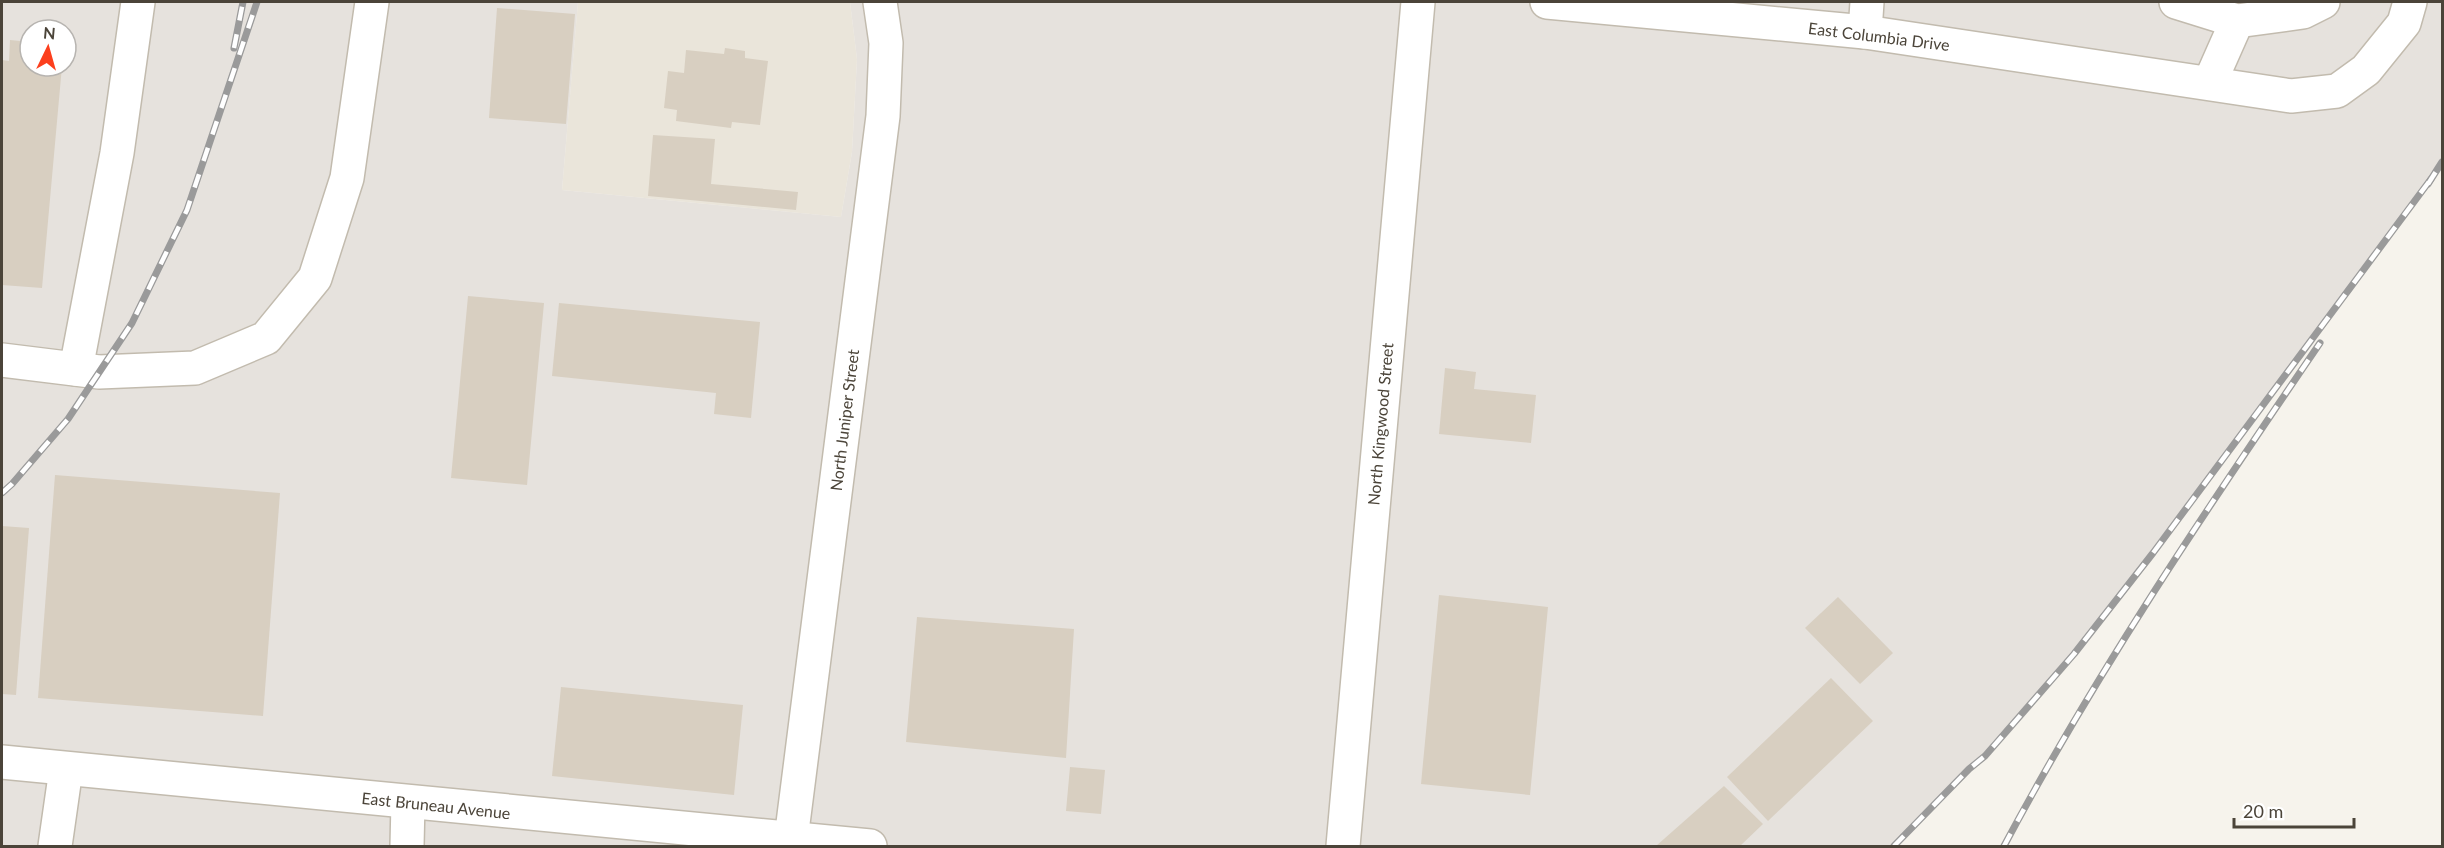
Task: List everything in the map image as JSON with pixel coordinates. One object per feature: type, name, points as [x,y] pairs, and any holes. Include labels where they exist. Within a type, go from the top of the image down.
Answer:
[{"type":"street","points":[[76,369],[117,153],[138,2]]},
{"type":"street","points":[[2,360],[99,372],[195,368],[266,338],[315,278],[347,178],[372,2]]},
{"type":"street","name":"North Juniper Street","points":[[790,839],[883,116],[886,43],[880,2]]},
{"type":"street","name":"North Kingwood Street","points":[[1343,846],[1418,2]]},
{"type":"street","name":"East Columbia Drive","points":[[1547,2],[1866,17],[2291,96],[2337,92],[2366,70],[2404,23],[2410,2]]},
{"type":"street","points":[[2176,2],[2237,21],[2303,12],[2323,2]]},
{"type":"street","points":[[2210,82],[2237,21]]},
{"type":"street","name":"East Bruneau Avenue","points":[[2,762],[870,846]]},
{"type":"street","points":[[55,846],[66,769]]},
{"type":"street","points":[[407,846],[408,802]]},
{"type":"shaded area","points":[[2,2],[578,2],[562,190],[841,217],[852,152],[857,59],[850,2],[2442,2],[2442,162],[2153,553],[2074,654],[1969,769],[1894,846],[2,846]]},
{"type":"shaded area","points":[[578,2],[850,2],[857,59],[852,152],[841,217],[562,190]]},
{"type":"building","points":[[497,8],[575,14],[566,124],[489,118]]},
{"type":"building","points":[[10,40],[18,41],[18,78],[61,78],[42,288],[2,285],[2,60],[9,61]]},
{"type":"building","points":[[725,48],[745,51],[745,58],[768,61],[760,125],[732,122],[731,128],[676,121],[677,110],[664,108],[668,71],[684,73],[686,50],[724,54]]},
{"type":"building","points":[[653,135],[715,139],[711,184],[798,192],[796,210],[648,196]]},
{"type":"building","points":[[468,296],[544,303],[527,485],[451,478]]},
{"type":"building","points":[[559,303],[760,322],[751,418],[714,414],[716,393],[552,376]]},
{"type":"building","points":[[1445,368],[1476,372],[1474,389],[1536,395],[1531,443],[1439,434]]},
{"type":"building","points":[[55,475],[280,493],[263,716],[38,698]]},
{"type":"building","points":[[2,526],[29,528],[16,695],[2,694]]},
{"type":"building","points":[[1439,595],[1548,607],[1530,795],[1421,784]]},
{"type":"building","points":[[1838,597],[1893,653],[1860,684],[1805,628]]},
{"type":"building","points":[[917,617],[1074,629],[1066,758],[906,742]]},
{"type":"building","points":[[1831,678],[1873,721],[1768,821],[1727,777]]},
{"type":"building","points":[[561,687],[743,705],[734,795],[552,776]]},
{"type":"building","points":[[1070,767],[1105,770],[1101,814],[1066,811]]},
{"type":"building","points":[[1724,786],[1763,824],[1740,846],[1656,846]]},
{"type":"railway","points":[[234,48],[243,2]]},
{"type":"railway","points":[[2,493],[68,419],[132,323],[187,210],[257,2]]},
{"type":"railway","points":[[2428,184],[2442,162]]},
{"type":"railway","points":[[1894,846],[1969,769],[1985,756],[2074,654],[2153,553],[2431,179]]},
{"type":"railway","points":[[2004,846],[2115,653],[2195,528],[2320,343]]}]
